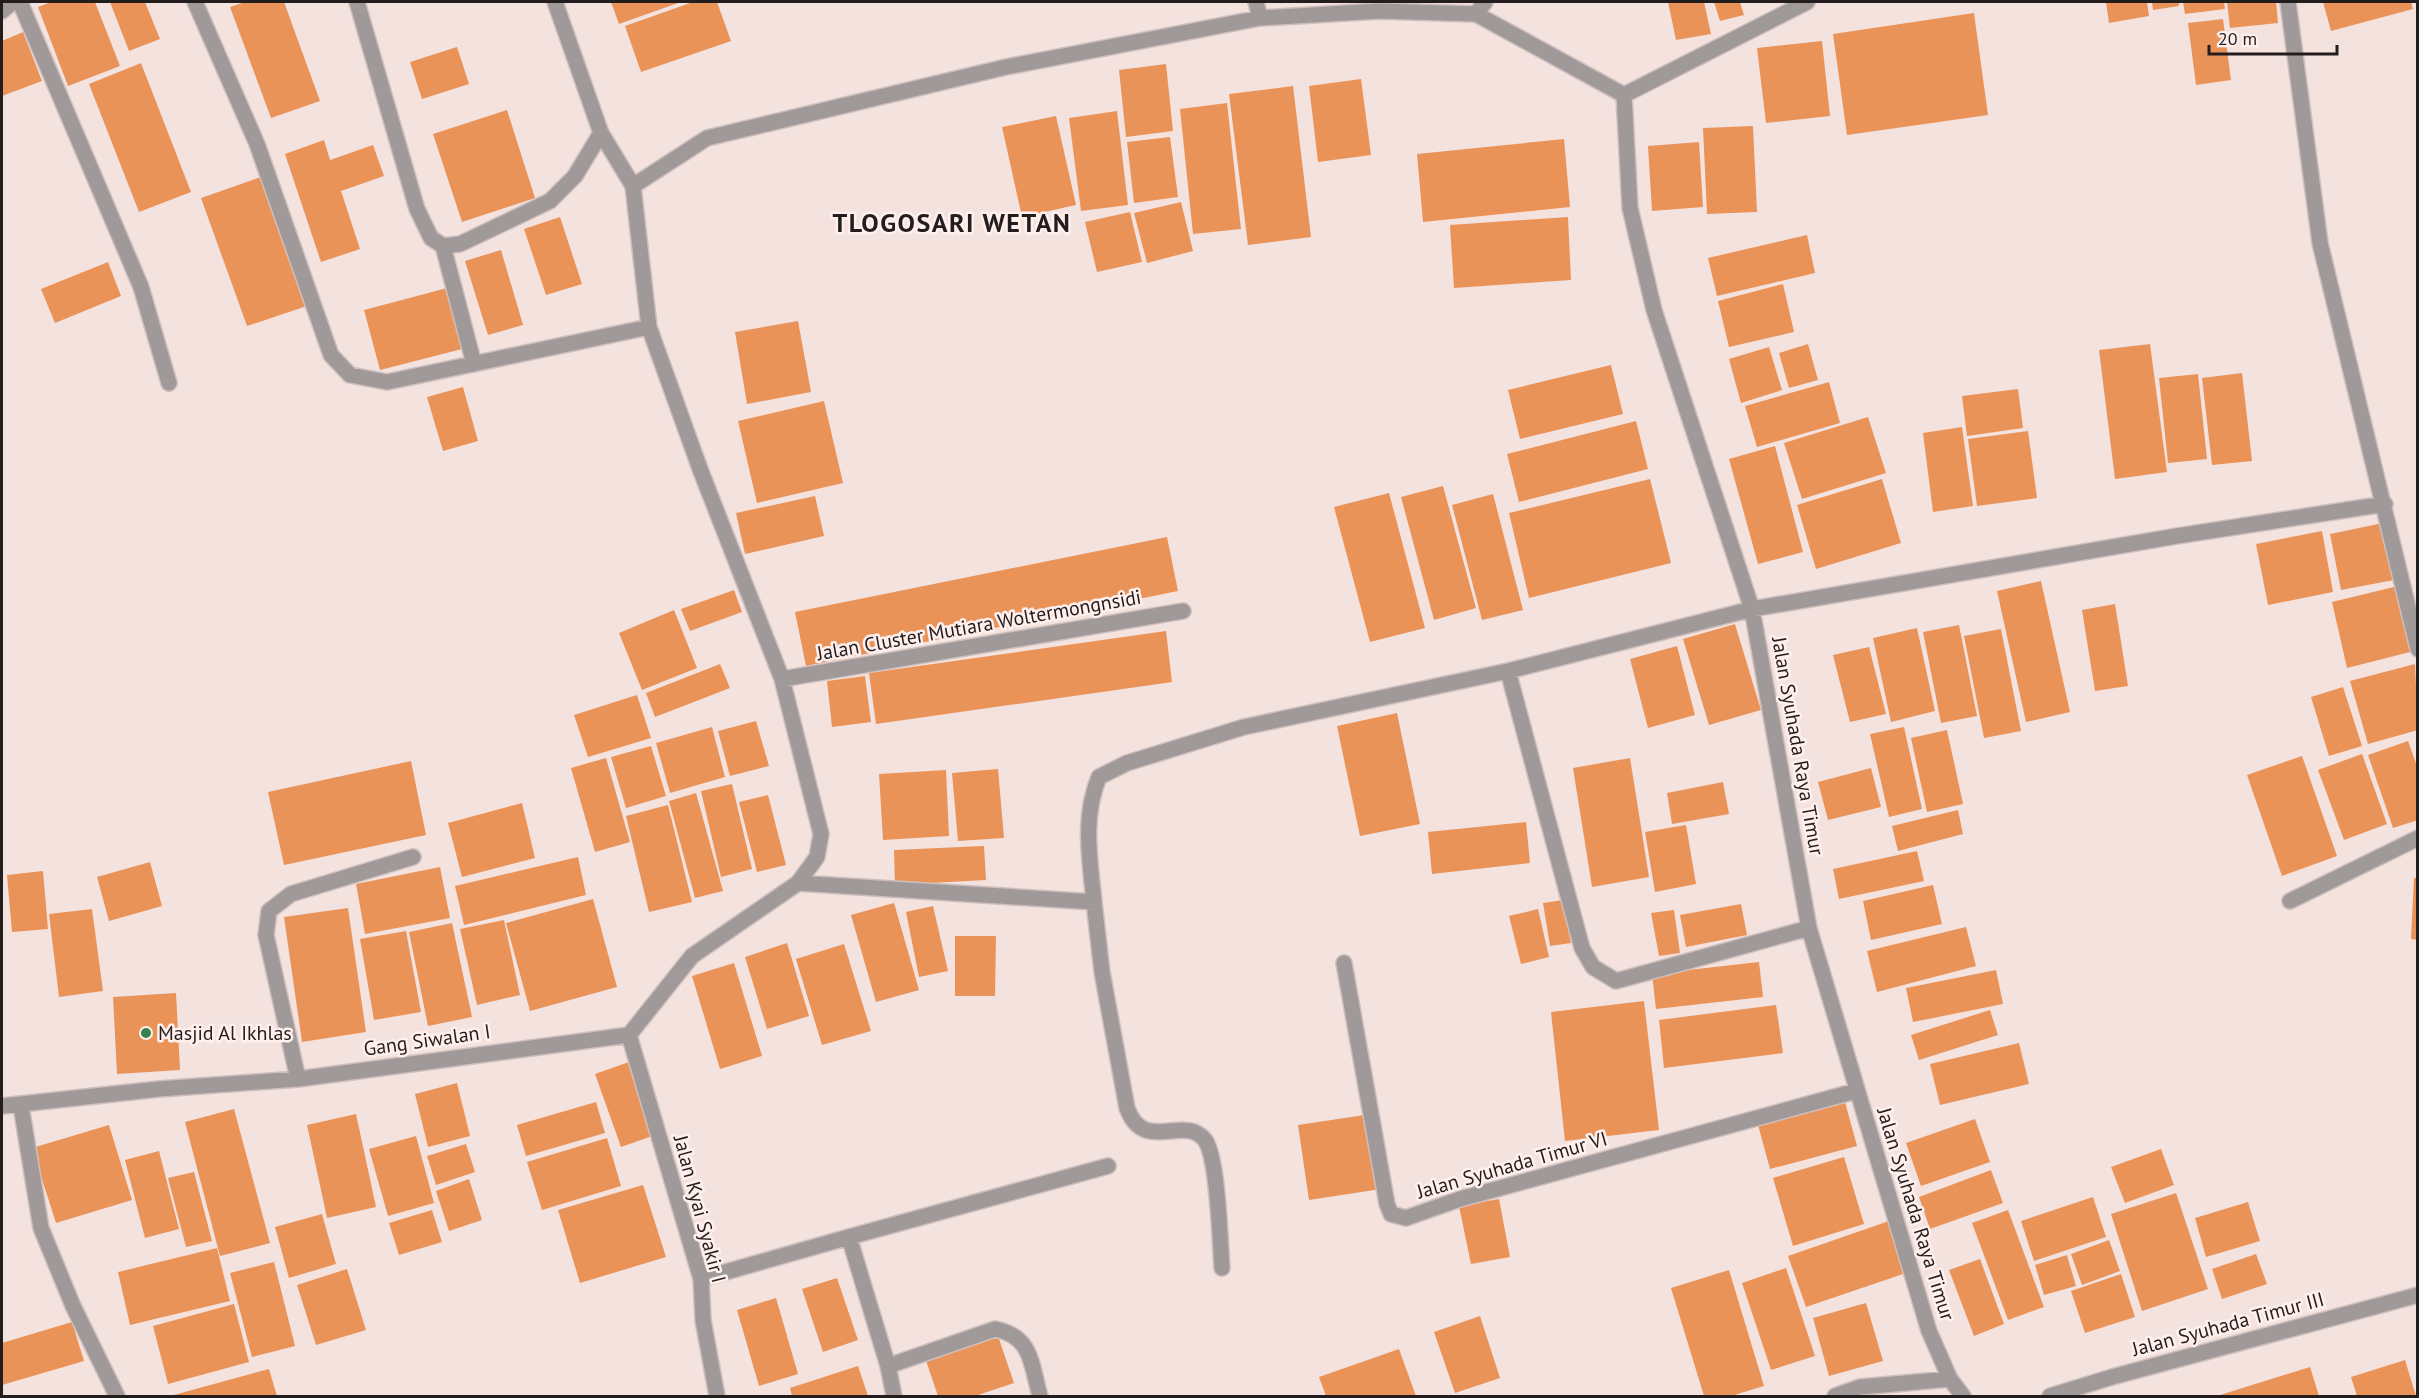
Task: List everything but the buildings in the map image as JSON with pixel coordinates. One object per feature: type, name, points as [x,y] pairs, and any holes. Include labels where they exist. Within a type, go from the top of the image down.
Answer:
[{"type":"street","points":[[2,11],[13,2]]},
{"type":"street","points":[[20,2],[141,287],[170,383]]},
{"type":"street","points":[[195,2],[257,144],[331,355],[350,375],[387,382],[649,327]]},
{"type":"street","points":[[357,2],[417,209],[431,238],[443,246],[460,244],[550,201],[576,176],[601,134]]},
{"type":"street","points":[[555,2],[601,134],[633,186],[649,327],[700,469],[782,679],[821,834],[817,857],[798,882],[692,956],[629,1035]]},
{"type":"street","points":[[1256,2],[1260,18]]},
{"type":"street","points":[[633,186],[707,138],[1006,67],[1260,18],[1380,10],[1480,8],[1624,95],[1807,2]]},
{"type":"street","points":[[2288,2],[2320,243],[2385,504],[2418,649]]},
{"type":"street","name":"Jalan Syuhada Raya Timur","points":[[1624,95],[1630,208],[1654,310],[1752,609],[1809,928],[1929,1330],[1950,1379],[1963,1396]]},
{"type":"street","points":[[443,246],[474,364]]},
{"type":"street","points":[[1222,1268],[1212,1159],[1204,1139],[1187,1129],[1149,1131],[1135,1123],[1126,1108],[1102,972],[1088,834],[1090,800],[1099,777],[1127,763],[1245,727],[1508,671],[1752,609],[2176,536],[2385,504]]},
{"type":"street","name":"Jalan Cluster Mutiara Woltermongnsidi","points":[[782,679],[1183,611]]},
{"type":"street","points":[[1508,671],[1582,948],[1593,967],[1616,981],[1809,928]]},
{"type":"street","points":[[2290,900],[2418,838]]},
{"type":"street","points":[[298,1079],[266,935],[269,911],[291,894],[413,857]]},
{"type":"street","points":[[798,882],[1094,902]]},
{"type":"street","name":"Jalan Syuhada Timur VI","points":[[1344,963],[1387,1204],[1391,1214],[1406,1218],[1460,1199],[1856,1091]]},
{"type":"street","name":"Gang Siwalan I","points":[[2,1107],[159,1089],[298,1079],[629,1035]]},
{"type":"street","name":"Jalan Kyai Syakir I","points":[[629,1035],[701,1279],[703,1320],[717,1396]]},
{"type":"street","points":[[21,1106],[41,1228],[73,1306],[117,1396]]},
{"type":"street","points":[[701,1279],[1108,1166]]},
{"type":"street","points":[[849,1237],[888,1366],[894,1396]]},
{"type":"street","name":"Jalan Syuhada Timur III","points":[[2050,1396],[2112,1377],[2418,1296]]},
{"type":"street","points":[[888,1366],[995,1329],[1012,1332],[1020,1339],[1027,1352],[1040,1396]]},
{"type":"street","points":[[1835,1396],[1860,1387],[1950,1379]]},
{"type":"place","name":"Masjid Al Ikhlas","points":[[146,1033]]},
{"type":"district","name":"TLOGOSARI WETAN","points":[[952,222]]}]
